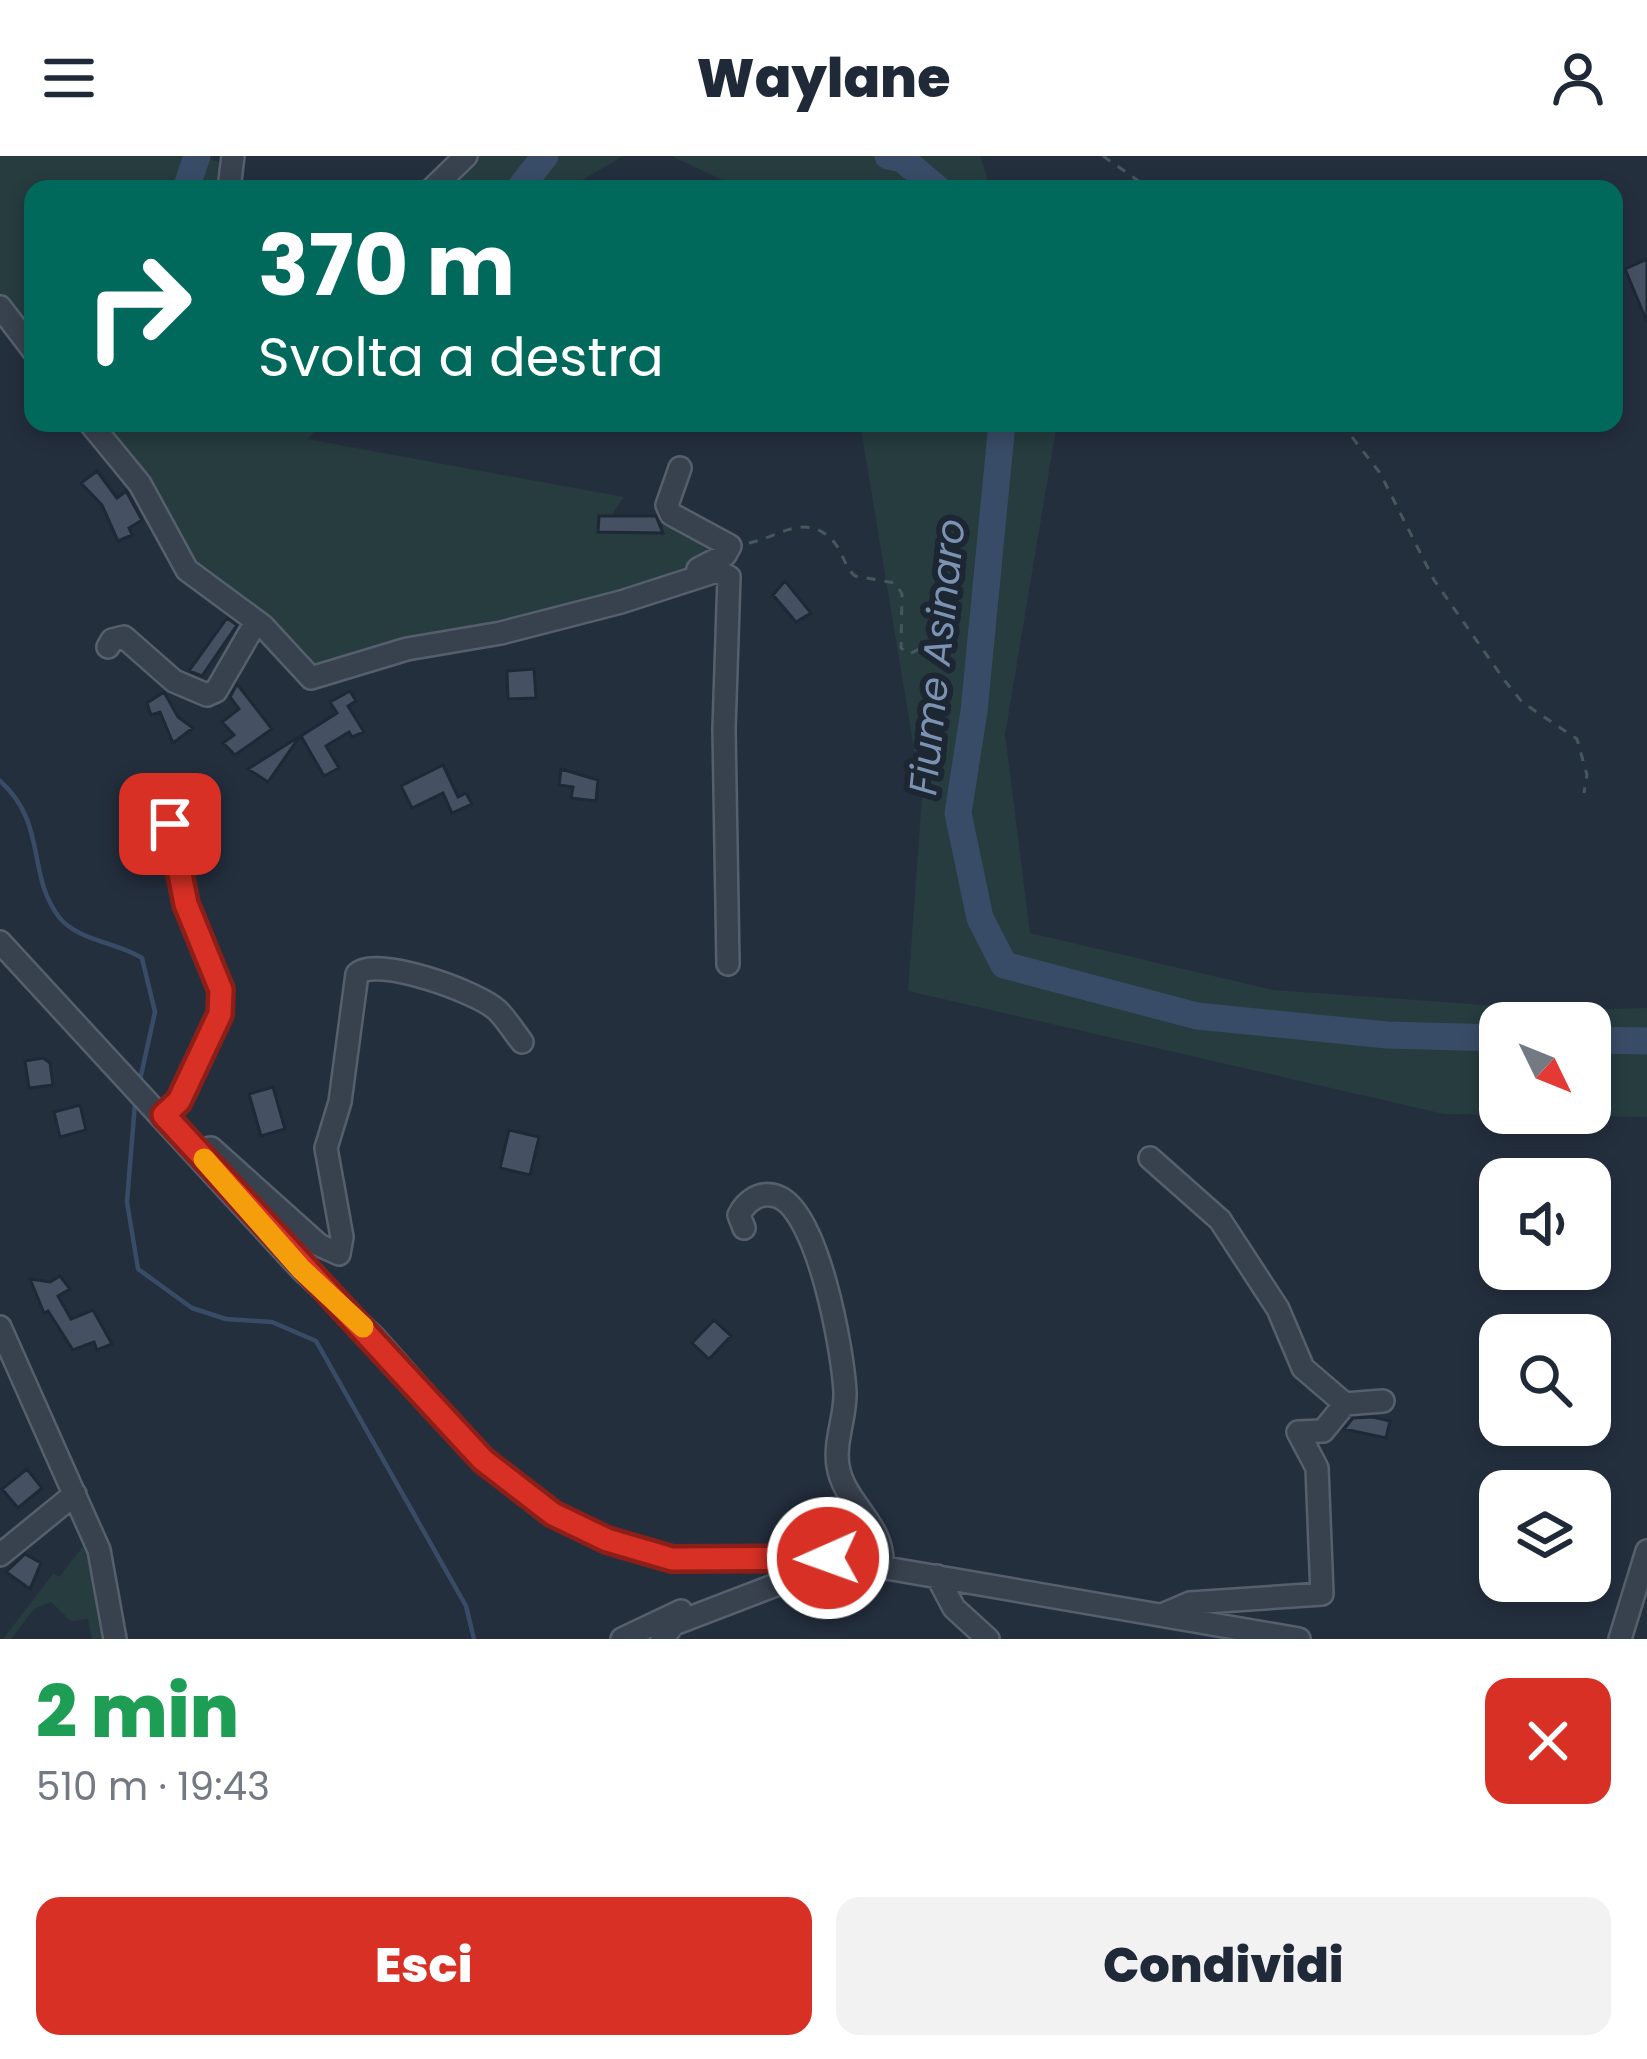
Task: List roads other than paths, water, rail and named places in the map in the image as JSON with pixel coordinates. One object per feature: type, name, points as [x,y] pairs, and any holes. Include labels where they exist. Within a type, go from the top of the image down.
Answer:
[{"type":"street","points":[[441,180],[466,156]]},
{"type":"street","points":[[0,307],[24,338]]},
{"type":"street","points":[[97,432],[140,484],[187,570],[256,622],[297,668],[318,680],[407,649],[501,633],[717,571],[729,577],[724,729],[728,964]]},
{"type":"street","points":[[666,586],[725,555],[730,547],[671,514],[667,506],[680,468]]},
{"type":"street","points":[[108,647],[118,636],[124,637],[174,681],[207,695],[216,691],[256,622]]},
{"type":"street","points":[[158,1109],[179,1101],[212,1031],[221,990],[186,904],[170,824]]},
{"type":"street","points":[[0,941],[301,1269],[375,1338],[507,1484],[553,1514],[607,1540],[672,1559],[812,1559],[882,1565],[1299,1639]]},
{"type":"street","points":[[197,1151],[212,1148],[320,1245],[339,1254],[342,1237],[326,1148],[340,1102],[357,974],[373,967],[436,979],[496,1008],[522,1042]]},
{"type":"street","points":[[1150,1158],[1220,1220],[1278,1310],[1303,1368],[1345,1404],[1383,1401]]},
{"type":"street","points":[[744,1228],[739,1215],[744,1205],[760,1195],[773,1194],[788,1201],[814,1245],[845,1396],[838,1469],[882,1545],[882,1565]]},
{"type":"street","points":[[3,1346],[99,1550],[115,1639]]},
{"type":"street","points":[[1161,1616],[1190,1603],[1322,1594],[1317,1468],[1298,1432],[1323,1431],[1345,1404]]},
{"type":"street","points":[[0,1556],[75,1495]]},
{"type":"street","points":[[662,1639],[674,1624],[807,1573],[812,1559]]},
{"type":"street","points":[[622,1639],[747,1581],[755,1561]]},
{"type":"street","points":[[1620,1639],[1645,1564]]},
{"type":"street","points":[[937,1576],[954,1608],[988,1639]]},
{"type":"waterway","name":"Fiume Asinaro","points":[[189,180],[197,156]]},
{"type":"waterway","name":"Fiume Asinaro","points":[[526,180],[545,156]]},
{"type":"waterway","name":"Fiume Asinaro","points":[[888,156],[902,159],[927,180]]},
{"type":"waterway","name":"Fiume Asinaro","points":[[1001,432],[974,711],[958,813],[980,918],[1004,965],[1197,1016],[1387,1035],[1479,1037]]},
{"type":"waterway","points":[[0,781],[25,814],[43,884],[59,917],[76,931],[142,958],[155,1012],[140,1080]]},
{"type":"waterway","name":"Fiume Asinaro","points":[[1611,1040],[1647,1041]]},
{"type":"waterway","points":[[135,1103],[127,1202],[138,1269],[192,1308],[226,1319],[272,1322],[316,1341],[466,1606],[474,1639]]}]
